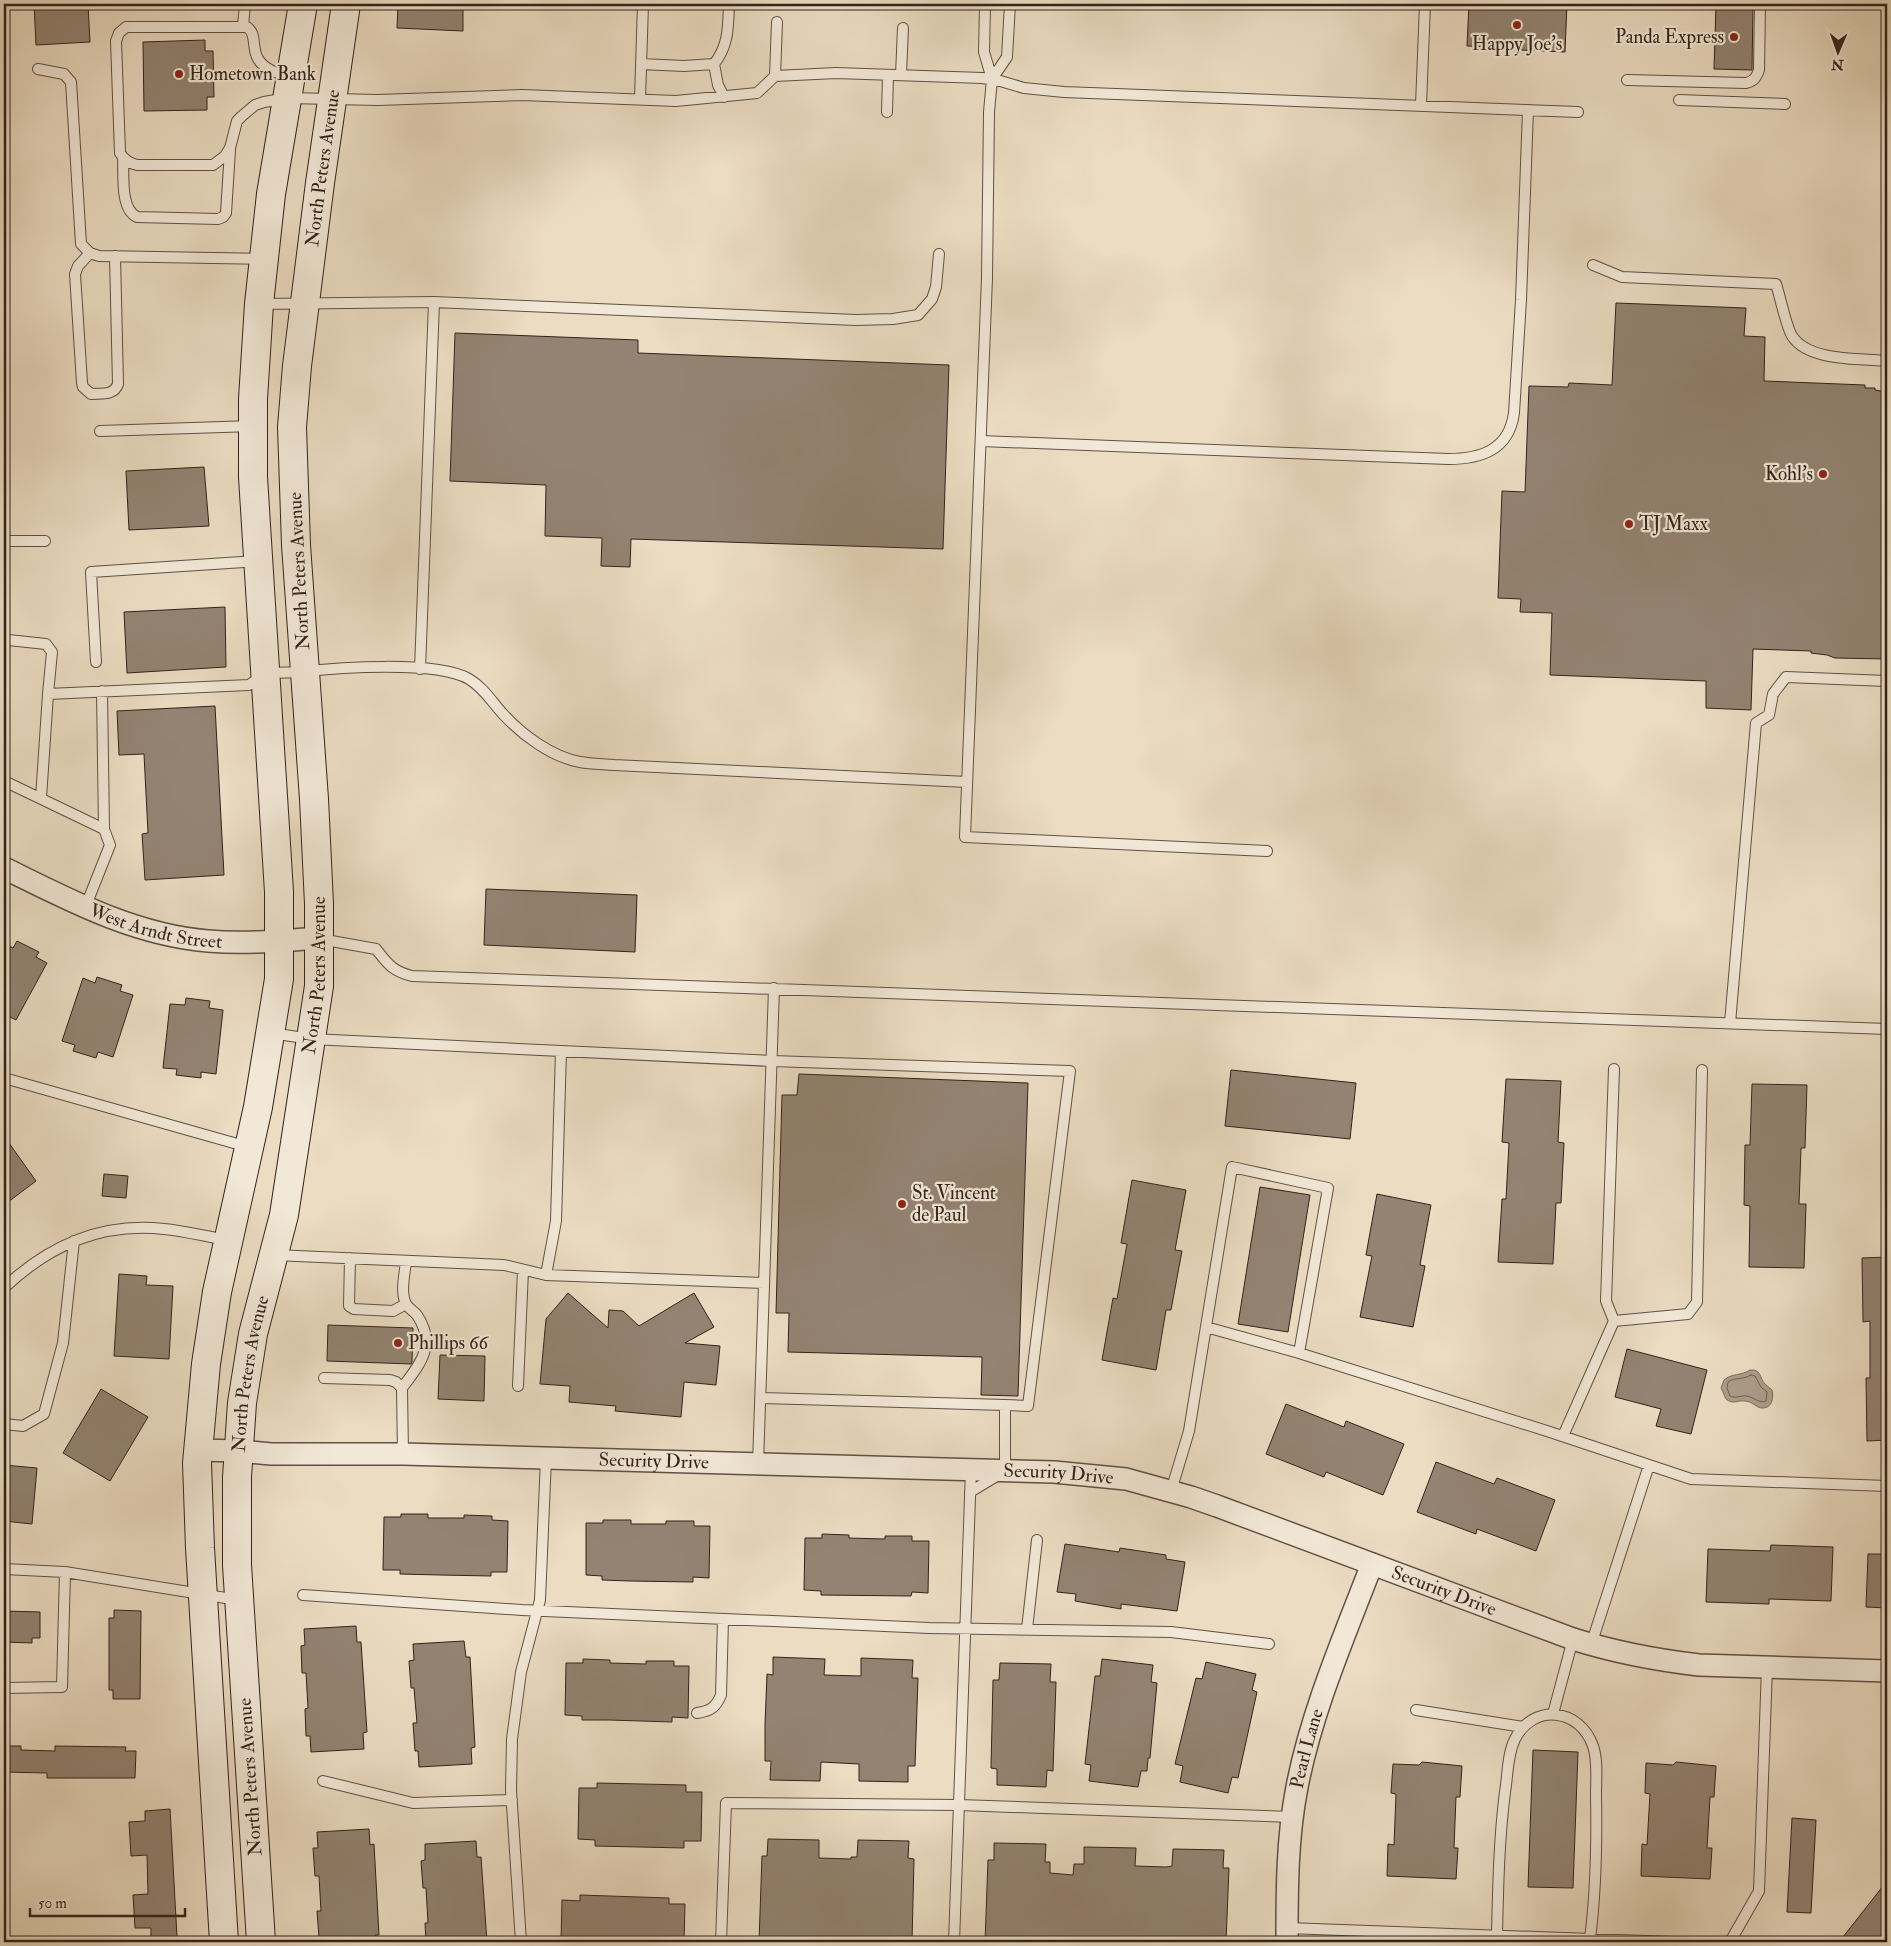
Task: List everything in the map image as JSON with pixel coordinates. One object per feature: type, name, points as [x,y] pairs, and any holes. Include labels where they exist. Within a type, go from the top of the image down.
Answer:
[{"type":"main road","name":"North Peters Avenue","points":[[224,1942],[197,1463],[208,1355],[217,1292],[249,1148],[279,979],[279,892],[253,477],[253,399],[259,304],[271,194],[303,4]]},
{"type":"main road","name":"North Peters Avenue","points":[[261,1942],[237,1565],[239,1451],[242,1403],[253,1334],[284,1215],[319,986],[314,799],[296,545],[292,427],[297,366],[346,4]]},
{"type":"street","name":"West Arndt Street","points":[[4,868],[85,908],[119,922],[158,932],[209,941],[279,941],[319,938]]},
{"type":"street","name":"Security Drive","points":[[199,1450],[271,1454],[403,1454],[1054,1472],[1126,1479],[1218,1506],[1582,1642],[1634,1656],[1699,1665],[1887,1671]]},
{"type":"street","name":"Pearl Lane","points":[[1287,1935],[1288,1857],[1292,1817],[1303,1758],[1314,1720],[1372,1564]]},
{"type":"lane","points":[[243,26],[245,4]]},
{"type":"lane","points":[[640,99],[643,4]]},
{"type":"lane","points":[[641,64],[684,66],[714,64],[723,53],[728,34],[729,4]]},
{"type":"lane","points":[[985,4],[984,52],[992,79],[987,153],[987,254],[981,441],[965,837],[1266,850]]},
{"type":"lane","points":[[992,79],[1007,57],[1010,4]]},
{"type":"lane","points":[[1422,105],[1425,4]]},
{"type":"lane","points":[[1627,80],[1746,83],[1753,81],[1759,70],[1760,4]]},
{"type":"lane","points":[[776,76],[777,22]]},
{"type":"lane","points":[[230,148],[225,156],[212,165],[137,165],[123,158],[120,153],[116,41],[122,30],[126,27],[243,26],[250,30],[253,35],[255,53],[266,68],[289,87],[332,100],[522,95],[676,100],[757,93],[776,76],[836,73],[992,79],[1024,88],[1064,92],[1578,112]]},
{"type":"lane","points":[[901,75],[903,28]]},
{"type":"lane","points":[[714,64],[718,86],[724,97]]},
{"type":"lane","points":[[38,69],[64,74],[71,82],[81,244],[90,253],[99,256],[264,258]]},
{"type":"lane","points":[[887,112],[888,74]]},
{"type":"lane","points":[[123,158],[126,205],[131,214],[137,217],[218,219],[223,217],[226,213],[230,148],[237,121],[255,105],[264,102],[289,87]]},
{"type":"lane","points":[[1679,100],[1785,104]]},
{"type":"lane","points":[[981,441],[1448,459],[1474,458],[1486,454],[1506,436],[1512,424],[1514,413],[1521,300],[1528,110]]},
{"type":"lane","points":[[90,253],[78,266],[75,274],[82,384],[91,394],[111,393],[118,384],[115,256]]},
{"type":"lane","points":[[259,304],[434,302],[772,317],[893,319],[918,316],[932,300],[936,287],[938,254]]},
{"type":"lane","points":[[1593,265],[1622,277],[1776,284],[1792,336],[1804,348],[1822,355],[1887,361]]},
{"type":"lane","points":[[420,669],[434,302]]},
{"type":"lane","points":[[100,431],[254,426]]},
{"type":"lane","points":[[4,541],[45,542]]},
{"type":"lane","points":[[96,662],[91,572],[259,561]]},
{"type":"lane","points":[[4,644],[8,640],[46,644],[52,652],[41,798]]},
{"type":"lane","points":[[48,694],[249,685],[266,675],[306,671],[384,666],[420,669],[449,672],[468,679],[484,691],[496,707],[521,731],[555,753],[580,762],[967,782]]},
{"type":"lane","points":[[1730,1023],[1756,722],[1769,715],[1773,694],[1786,677],[1887,681]]},
{"type":"lane","points":[[85,908],[110,845],[104,829],[102,691]]},
{"type":"lane","points":[[4,781],[104,829]]},
{"type":"lane","points":[[319,938],[376,949],[383,960],[394,969],[412,976],[1887,1029]]},
{"type":"lane","points":[[758,1464],[774,988]]},
{"type":"lane","points":[[270,1032],[311,1039],[772,1061],[1070,1071],[1028,1406],[760,1398]]},
{"type":"lane","points":[[546,1275],[556,1222],[561,1051]]},
{"type":"lane","points":[[1564,1436],[1614,1321],[1606,1300],[1614,1069]]},
{"type":"lane","points":[[1614,1321],[1688,1314],[1696,1302],[1702,1070]]},
{"type":"lane","points":[[4,1078],[249,1148]]},
{"type":"lane","points":[[1171,1491],[1189,1431],[1232,1168],[1328,1188],[1299,1353]]},
{"type":"lane","points":[[4,1289],[25,1268],[42,1257],[74,1241],[105,1231],[138,1227],[165,1229],[229,1240]]},
{"type":"lane","points":[[4,1424],[23,1426],[44,1414],[63,1343],[74,1241]]},
{"type":"lane","points":[[273,1255],[504,1265],[546,1275],[764,1283]]},
{"type":"lane","points":[[350,1258],[349,1306],[354,1309],[393,1310],[406,1304]]},
{"type":"lane","points":[[403,1454],[402,1388],[421,1362],[426,1345],[425,1333],[416,1314],[406,1304],[404,1290],[406,1261]]},
{"type":"lane","points":[[518,1386],[522,1270]]},
{"type":"lane","points":[[1206,1327],[1299,1353],[1564,1436],[1691,1479],[1887,1486]]},
{"type":"lane","points":[[324,1378],[390,1380],[396,1382],[402,1388]]},
{"type":"lane","points":[[970,1492],[1005,1471],[1005,1405]]},
{"type":"lane","points":[[522,1942],[511,1760],[514,1719],[523,1664],[540,1600],[546,1458]]},
{"type":"lane","points":[[1553,1714],[1649,1465]]},
{"type":"lane","points":[[954,1942],[971,1470]]},
{"type":"lane","points":[[1027,1629],[1037,1540]]},
{"type":"lane","points":[[4,1569],[65,1572],[239,1600]]},
{"type":"lane","points":[[4,1688],[62,1688],[65,1572]]},
{"type":"lane","points":[[303,1595],[537,1611],[723,1619],[966,1628],[1171,1632],[1269,1644]]},
{"type":"lane","points":[[697,1713],[709,1711],[717,1705],[721,1695],[723,1619]]},
{"type":"lane","points":[[1730,1942],[1759,1892],[1767,1667]]},
{"type":"lane","points":[[1416,1710],[1523,1727]]},
{"type":"lane","points":[[1497,1936],[1499,1859],[1504,1798],[1511,1751],[1523,1727],[1540,1716],[1553,1714],[1568,1718],[1579,1725],[1588,1735],[1595,1754],[1596,1829],[1590,1939]]},
{"type":"lane","points":[[323,1781],[413,1803],[512,1800]]},
{"type":"lane","points":[[721,1942],[726,1803],[959,1805],[1292,1817]]},
{"type":"lane","points":[[1287,1935],[1497,1936],[1674,1942]]},
{"type":"water","points":[[1750,1370],[1757,1371],[1763,1382],[1772,1390],[1773,1396],[1768,1407],[1761,1408],[1747,1401],[1733,1402],[1726,1399],[1721,1388],[1724,1380],[1730,1376]]},
{"type":"building","points":[[34,4],[88,4],[90,42],[36,45]]},
{"type":"building","points":[[398,4],[463,4],[463,31],[397,28]]},
{"type":"building","name":"Happy Joe's","points":[[1469,4],[1567,4],[1565,52],[1467,46]]},
{"type":"building","name":"Panda Express","points":[[1716,4],[1753,4],[1752,70],[1714,69]]},
{"type":"building","name":"Hometown Bank","points":[[205,40],[205,51],[213,51],[214,97],[207,97],[207,110],[144,111],[143,42]]},
{"type":"building","name":"TJ Maxx","points":[[1616,303],[1746,308],[1744,336],[1765,337],[1764,381],[1865,385],[1865,388],[1875,388],[1875,390],[1887,392],[1887,659],[1835,658],[1811,653],[1811,651],[1753,649],[1751,710],[1706,708],[1706,681],[1550,675],[1552,613],[1520,612],[1521,599],[1498,598],[1502,491],[1525,492],[1529,386],[1568,387],[1569,383],[1612,385]]},
{"type":"building","points":[[455,333],[638,340],[638,353],[949,365],[943,549],[631,539],[630,567],[601,566],[602,538],[545,536],[546,485],[450,481]]},
{"type":"building","points":[[204,467],[209,526],[129,530],[126,471]]},
{"type":"building","points":[[225,607],[226,667],[127,673],[124,612]]},
{"type":"building","points":[[215,706],[224,875],[145,880],[142,834],[148,833],[144,754],[119,755],[117,711]]},
{"type":"building","points":[[486,889],[637,895],[635,952],[484,945]]},
{"type":"building","points":[[17,941],[39,952],[36,957],[47,963],[16,1020],[4,1014],[4,943],[13,948]]},
{"type":"building","points":[[97,977],[122,985],[120,991],[133,995],[113,1057],[98,1052],[96,1058],[73,1051],[75,1045],[62,1041],[83,978],[95,983]]},
{"type":"building","points":[[186,998],[210,1001],[209,1008],[223,1010],[216,1074],[201,1072],[201,1078],[176,1075],[177,1069],[163,1068],[170,1004],[185,1005]]},
{"type":"building","points":[[1231,1070],[1356,1083],[1350,1139],[1225,1126]]},
{"type":"building","name":"St. Vincent de Paul","points":[[799,1074],[1028,1083],[1018,1396],[981,1395],[982,1357],[788,1352],[789,1313],[776,1313],[782,1095],[797,1095]]},
{"type":"building","points":[[1506,1079],[1561,1081],[1558,1142],[1564,1143],[1561,1203],[1556,1203],[1553,1264],[1498,1262],[1502,1199],[1506,1199],[1509,1143],[1502,1142]]},
{"type":"building","points":[[1752,1084],[1807,1085],[1805,1148],[1801,1148],[1799,1204],[1806,1204],[1804,1268],[1749,1267],[1750,1206],[1744,1205],[1745,1145],[1750,1145]]},
{"type":"building","points":[[4,1136],[36,1181],[4,1205]]},
{"type":"building","points":[[104,1174],[128,1176],[126,1198],[102,1196]]},
{"type":"building","points":[[1132,1180],[1186,1190],[1175,1250],[1182,1251],[1171,1310],[1166,1310],[1156,1370],[1102,1360],[1113,1298],[1117,1299],[1127,1244],[1121,1243]]},
{"type":"building","points":[[1260,1187],[1310,1195],[1288,1332],[1238,1324]]},
{"type":"building","points":[[1377,1194],[1431,1205],[1420,1265],[1425,1266],[1413,1327],[1360,1317],[1372,1256],[1366,1255]]},
{"type":"building","points":[[1887,1257],[1887,1440],[1867,1441],[1866,1378],[1870,1378],[1870,1321],[1863,1322],[1862,1258]]},
{"type":"building","points":[[119,1274],[147,1276],[146,1285],[173,1286],[169,1359],[114,1356]]},
{"type":"building","points":[[568,1293],[608,1328],[609,1310],[623,1311],[639,1326],[694,1293],[714,1327],[685,1343],[720,1346],[716,1385],[684,1382],[681,1417],[615,1411],[616,1406],[569,1402],[570,1386],[540,1384],[546,1319]]},
{"type":"building","points":[[328,1325],[413,1328],[412,1362],[411,1364],[327,1361]]},
{"type":"building","points":[[1627,1349],[1707,1370],[1691,1434],[1656,1426],[1661,1409],[1615,1397]]},
{"type":"building","points":[[440,1355],[485,1356],[484,1401],[438,1399]]},
{"type":"building","points":[[101,1389],[148,1417],[110,1481],[63,1453]]},
{"type":"building","points":[[1286,1404],[1344,1427],[1346,1421],[1404,1444],[1383,1495],[1326,1472],[1324,1477],[1266,1454]]},
{"type":"building","points":[[1436,1462],[1494,1484],[1497,1478],[1555,1500],[1536,1551],[1477,1529],[1476,1534],[1417,1512]]},
{"type":"building","points":[[4,1465],[37,1468],[32,1524],[4,1521]]},
{"type":"building","points":[[401,1514],[428,1514],[428,1518],[464,1518],[464,1515],[492,1516],[492,1520],[508,1521],[507,1572],[491,1572],[491,1576],[400,1574],[400,1570],[383,1570],[384,1517],[401,1517]]},
{"type":"building","points":[[603,1520],[631,1520],[631,1524],[666,1524],[666,1521],[694,1521],[694,1526],[710,1526],[709,1578],[693,1577],[693,1582],[630,1581],[602,1580],[602,1576],[586,1575],[586,1523],[603,1523]]},
{"type":"building","points":[[822,1534],[849,1535],[849,1538],[885,1539],[885,1536],[912,1536],[912,1541],[929,1541],[928,1593],[912,1592],[911,1596],[821,1595],[821,1591],[804,1590],[805,1538],[822,1538]]},
{"type":"building","points":[[1065,1544],[1119,1552],[1120,1548],[1166,1555],[1166,1559],[1185,1562],[1177,1611],[1121,1604],[1121,1609],[1075,1601],[1076,1594],[1057,1592]]},
{"type":"building","points":[[1771,1545],[1833,1547],[1831,1601],[1769,1599],[1769,1604],[1706,1602],[1708,1549],[1770,1551]]},
{"type":"building","points":[[1868,1554],[1887,1554],[1887,1608],[1866,1607]]},
{"type":"building","points":[[114,1610],[141,1611],[140,1699],[113,1699],[113,1690],[109,1690],[109,1618],[114,1618]]},
{"type":"building","points":[[4,1611],[40,1612],[40,1638],[32,1638],[32,1643],[4,1642]]},
{"type":"building","points":[[356,1626],[357,1642],[361,1642],[367,1732],[363,1733],[364,1749],[311,1752],[310,1736],[306,1736],[305,1709],[308,1708],[306,1673],[302,1673],[301,1646],[305,1645],[304,1629]]},
{"type":"building","points":[[464,1641],[466,1657],[470,1657],[475,1747],[471,1748],[472,1764],[419,1767],[418,1751],[415,1751],[413,1723],[417,1723],[414,1688],[411,1688],[409,1661],[414,1660],[413,1644]]},
{"type":"building","points":[[773,1657],[825,1659],[824,1675],[861,1676],[861,1658],[913,1660],[912,1678],[918,1678],[915,1766],[908,1766],[908,1782],[859,1781],[859,1764],[821,1762],[820,1781],[770,1780],[771,1761],[765,1761],[765,1724],[767,1674],[773,1675]]},
{"type":"building","points":[[583,1659],[610,1660],[610,1663],[646,1664],[646,1661],[674,1661],[674,1666],[689,1666],[688,1718],[672,1717],[672,1722],[582,1720],[582,1716],[565,1715],[566,1663],[583,1663]]},
{"type":"building","points":[[1102,1659],[1153,1665],[1151,1682],[1157,1683],[1150,1758],[1148,1758],[1147,1771],[1141,1771],[1138,1787],[1089,1781],[1091,1765],[1085,1764],[1095,1676],[1100,1676]]},
{"type":"building","points":[[1206,1662],[1256,1674],[1252,1690],[1257,1692],[1238,1778],[1232,1777],[1228,1793],[1180,1782],[1183,1766],[1175,1764],[1196,1678],[1202,1679]]},
{"type":"building","points":[[1000,1663],[1051,1664],[1050,1682],[1056,1682],[1053,1771],[1047,1770],[1046,1787],[997,1785],[997,1769],[991,1768],[993,1680],[999,1680]]},
{"type":"building","points":[[4,1746],[21,1746],[21,1750],[55,1751],[55,1746],[126,1747],[125,1751],[136,1751],[135,1778],[47,1778],[47,1773],[4,1772]]},
{"type":"building","points":[[1533,1750],[1578,1752],[1573,1888],[1528,1887]]},
{"type":"building","points":[[1422,1762],[1462,1766],[1460,1797],[1456,1797],[1454,1848],[1458,1848],[1456,1879],[1387,1876],[1388,1844],[1394,1845],[1396,1794],[1391,1793],[1393,1764],[1419,1765]]},
{"type":"building","points":[[1676,1762],[1716,1766],[1714,1797],[1710,1797],[1707,1848],[1712,1848],[1710,1879],[1641,1876],[1642,1844],[1647,1845],[1650,1794],[1645,1793],[1646,1763],[1673,1765]]},
{"type":"building","points":[[597,1783],[686,1785],[686,1792],[702,1792],[701,1841],[684,1841],[684,1848],[595,1846],[595,1840],[578,1839],[579,1788],[597,1788]]},
{"type":"building","points":[[170,1809],[177,1937],[151,1938],[151,1928],[135,1928],[133,1895],[148,1894],[147,1855],[131,1856],[129,1822],[145,1821],[145,1811]]},
{"type":"building","points":[[1792,1818],[1816,1820],[1811,1913],[1787,1912]]},
{"type":"building","points":[[369,1829],[370,1845],[374,1844],[379,1935],[375,1935],[376,1942],[323,1942],[322,1938],[319,1938],[317,1911],[321,1911],[319,1876],[315,1876],[313,1848],[318,1848],[317,1832]]},
{"type":"building","points":[[768,1839],[819,1840],[819,1858],[851,1859],[851,1857],[857,1857],[858,1840],[909,1841],[908,1858],[914,1859],[912,1942],[759,1942],[762,1856],[767,1856]]},
{"type":"building","points":[[476,1841],[477,1857],[481,1857],[487,1942],[426,1942],[425,1923],[428,1923],[426,1888],[423,1888],[421,1861],[425,1860],[425,1844]]},
{"type":"building","points":[[994,1843],[1046,1844],[1045,1862],[1050,1862],[1050,1873],[1073,1875],[1074,1864],[1084,1864],[1084,1847],[1136,1848],[1135,1866],[1166,1867],[1172,1866],[1173,1849],[1224,1850],[1223,1868],[1229,1868],[1226,1942],[985,1942],[988,1860],[994,1860]]},
{"type":"building","points":[[1887,1881],[1887,1942],[1839,1942]]},
{"type":"building","points":[[580,1895],[669,1898],[669,1904],[685,1904],[684,1942],[561,1942],[562,1900],[580,1901]]},
{"type":"place","name":"Happy Joe's","points":[[1517,25]]},
{"type":"place","name":"Panda Express","points":[[1734,37]]},
{"type":"place","name":"Hometown Bank","points":[[179,74]]},
{"type":"place","name":"Kohl's","points":[[1823,474]]},
{"type":"place","name":"TJ Maxx","points":[[1629,524]]},
{"type":"place","name":"St. Vincent de Paul","points":[[902,1204]]},
{"type":"place","name":"Phillips 66","points":[[398,1343]]}]
